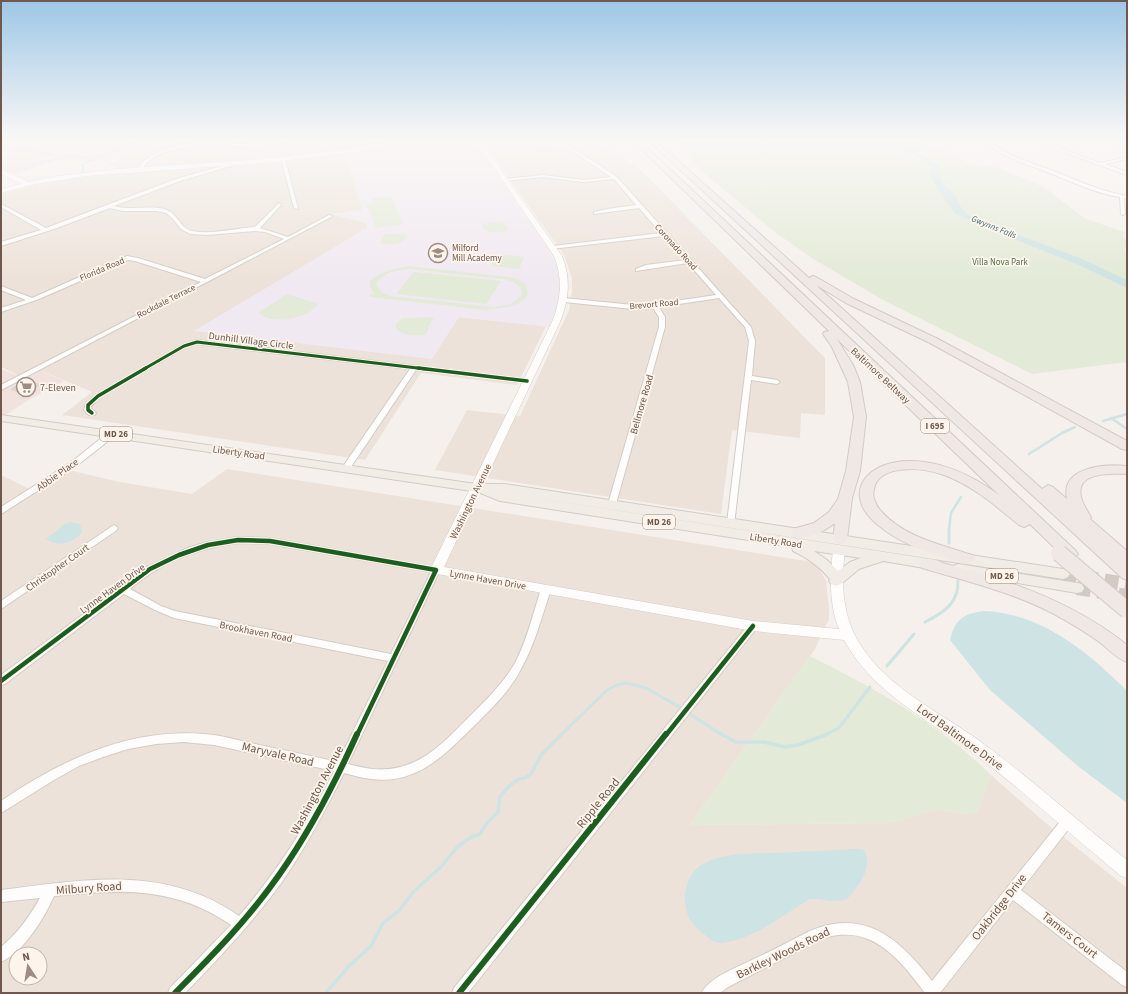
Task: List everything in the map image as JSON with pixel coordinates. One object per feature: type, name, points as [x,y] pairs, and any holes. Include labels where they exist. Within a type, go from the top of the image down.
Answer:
[{"type":"highway","name":"Baltimore Beltway","points":[[684,187],[1065,554],[1127,609]]},
{"type":"highway","name":"Baltimore Beltway","points":[[703,187],[972,434],[1120,560],[1127,574]]},
{"type":"highway","points":[[713,197],[811,277],[834,292],[941,345],[1127,446]]},
{"type":"highway","points":[[799,298],[812,317],[837,346],[845,361],[854,382],[860,417],[853,471],[845,498],[839,545]]},
{"type":"highway","points":[[972,434],[1010,457],[1087,523],[1120,560]]},
{"type":"highway","points":[[967,559],[909,538],[882,521],[867,501],[867,487],[873,477],[884,470],[905,465],[934,468],[952,474],[998,501],[1065,554]]},
{"type":"highway","points":[[1087,523],[1075,501],[1074,488],[1076,483],[1087,474],[1094,472],[1110,469],[1127,470]]},
{"type":"highway","points":[[798,533],[815,529],[829,522],[845,498]]},
{"type":"highway","points":[[927,564],[999,584],[1039,599],[1088,625],[1127,654]]},
{"type":"main road","points":[[1,191],[14,187]]},
{"type":"main road","name":"Washington Avenue","points":[[436,570],[556,322],[564,300],[565,285],[563,271],[553,248],[510,187]]},
{"type":"main road","name":"Liberty Road","points":[[1,418],[476,488],[504,488],[798,533],[888,558],[1077,588]]},
{"type":"main road","name":"Liberty Road","points":[[476,488],[500,497],[782,541],[839,545],[967,559],[1062,574]]},
{"type":"main road","points":[[782,541],[815,556],[836,578],[852,566],[865,561],[888,558]]},
{"type":"main road","name":"Lord Baltimore Drive","points":[[839,545],[836,578],[839,610],[848,635],[859,653],[884,680],[992,759],[1127,870]]},
{"type":"main road","name":"Lynne Haven Drive","points":[[436,570],[753,626],[848,635]]},
{"type":"street","points":[[1,244],[45,230],[159,187]]},
{"type":"street","points":[[291,187],[296,208]]},
{"type":"street","name":"Coronado Road","points":[[623,187],[744,322],[750,334],[752,348],[749,378],[731,523]]},
{"type":"street","points":[[1090,187],[1125,196],[1123,214]]},
{"type":"street","points":[[256,229],[279,204]]},
{"type":"street","points":[[1,205],[45,230]]},
{"type":"street","points":[[110,206],[119,209],[156,209],[170,212],[186,230],[195,232],[211,234],[256,229],[287,238]]},
{"type":"street","points":[[596,213],[607,210],[640,206]]},
{"type":"street","name":"Rockdale Terrace","points":[[1,388],[331,216]]},
{"type":"street","points":[[553,248],[665,234]]},
{"type":"street","name":"Florida Road","points":[[1,310],[32,300],[127,258],[136,259],[205,281]]},
{"type":"street","points":[[638,270],[646,267],[690,261]]},
{"type":"street","points":[[1,288],[32,300]]},
{"type":"street","name":"Brevort Road","points":[[564,300],[622,306],[655,306],[721,296]]},
{"type":"street","name":"Bellmore Road","points":[[612,504],[662,327],[662,318],[655,306]]},
{"type":"street","name":"Dunhill Village Circle","points":[[92,413],[88,410],[88,405],[98,396],[184,346],[197,342],[385,366],[415,367]]},
{"type":"street","points":[[346,468],[415,367],[528,381]]},
{"type":"street","points":[[749,378],[777,382]]},
{"type":"street","name":"Abbie Place","points":[[1,511],[52,478],[112,434]]},
{"type":"street","name":"Christopher Court","points":[[1,606],[114,528]]},
{"type":"street","name":"Lynne Haven Drive","points":[[1,681],[150,569],[184,552],[217,542],[252,539],[270,541],[436,570]]},
{"type":"street","name":"Washington Avenue","points":[[175,993],[205,964],[240,924],[270,887],[292,856],[317,815],[341,769],[436,570]]},
{"type":"street","name":"Brookhaven Road","points":[[123,589],[158,608],[174,614],[394,658]]},
{"type":"street","name":"Maryvale Road","points":[[1,808],[46,778],[97,753],[124,744],[174,737],[193,737],[214,740],[341,769],[371,774],[389,775],[418,766],[431,760],[443,750],[500,694],[524,655],[546,589]]},
{"type":"street","name":"Ripple Road","points":[[459,993],[753,626]]},
{"type":"street","name":"Oakbridge Drive","points":[[932,993],[1067,822]]},
{"type":"street","name":"Milbury Road","points":[[1,896],[97,885],[131,885],[185,895],[212,906],[240,924]]},
{"type":"street","name":"Tamers Court","points":[[1012,890],[1127,980]]},
{"type":"street","points":[[1,955],[29,929],[41,912],[50,891]]},
{"type":"street","name":"Barkley Woods Road","points":[[708,993],[723,982],[818,934],[832,928],[848,927],[864,930],[881,938],[902,956],[932,993]]},
{"type":"shaded area","points":[[27,187],[355,187],[362,210],[331,214],[366,223],[367,228],[195,331],[459,317],[546,326],[517,385],[421,373],[365,460],[62,415],[92,392],[40,370],[24,378],[1,367],[1,194]]},
{"type":"shaded area","name":"Milford Mill Academy","points":[[355,187],[506,187],[556,263],[559,278],[559,300],[549,327],[459,317],[432,359],[194,331],[367,228],[366,223],[330,214],[362,210]]},
{"type":"shaded area","points":[[516,187],[658,187],[825,358],[825,415],[801,413],[800,438],[732,430],[721,514],[435,470],[467,410],[520,416],[569,310],[572,292],[572,278],[564,255]]},
{"type":"shaded area","points":[[1,369],[24,378],[40,370],[64,381],[30,399],[1,418]]},
{"type":"shaded area","points":[[227,469],[813,562],[818,567],[826,581],[829,609],[829,619],[815,649],[690,825],[886,823],[905,819],[936,809],[966,814],[977,812],[991,775],[1041,819],[1127,888],[1127,993],[1,993],[1,475],[36,492],[68,470],[120,482],[192,494]]},
{"type":"green space","name":"Villa Nova Park","points":[[721,187],[1044,187],[1084,218],[1127,233],[1123,234],[1127,243],[1127,248],[1124,250],[1127,252],[1127,362],[1032,374],[885,301],[815,260],[776,233]]},
{"type":"green space","points":[[391,196],[403,224],[376,228],[367,205],[373,204],[371,198]]},
{"type":"green space","points":[[504,221],[508,230],[494,232],[482,228],[482,224]]},
{"type":"green space","points":[[384,234],[406,234],[406,238],[398,244],[380,243]]},
{"type":"green space","points":[[505,255],[524,257],[520,266],[521,268],[517,269],[493,266],[491,263],[494,258]]},
{"type":"green space","points":[[410,266],[509,277],[519,280],[526,285],[528,294],[524,300],[513,306],[486,310],[369,297],[371,294],[375,294],[370,287],[370,282],[374,277],[389,271]],"holes":[[[409,269],[503,279],[518,285],[522,290],[522,294],[518,299],[510,304],[493,307],[391,296],[383,293],[378,288],[377,283],[387,274]]]},
{"type":"green space","points":[[414,272],[501,281],[486,304],[396,294]]},
{"type":"green space","points":[[287,294],[318,304],[306,314],[290,319],[272,319],[264,317],[258,313]]},
{"type":"green space","points":[[431,317],[434,320],[431,321],[426,335],[405,334],[396,328],[396,324],[402,318]]},
{"type":"green space","points":[[810,656],[882,694],[905,708],[950,739],[971,756],[991,775],[977,812],[966,814],[936,809],[905,819],[886,823],[690,825]]},
{"type":"water","name":"Gwynns Falls","points":[[937,187],[948,187],[956,197],[963,211],[970,216],[1082,259],[1127,280],[1127,288],[1079,265],[956,214]]},
{"type":"water","points":[[71,522],[80,524],[82,532],[75,539],[60,544],[50,542],[46,539],[65,524]]},
{"type":"water","points":[[984,611],[1005,613],[1025,619],[1062,637],[1096,662],[1127,691],[1127,803],[1079,767],[990,690],[950,640],[957,622],[965,616]]},
{"type":"water","points":[[856,849],[864,850],[867,867],[857,887],[848,898],[838,901],[810,899],[756,932],[733,941],[721,943],[714,942],[708,938],[690,920],[687,913],[685,897],[688,881],[697,868],[711,860],[738,854]]},
{"type":"building","name":"7-Eleven","points":[[28,380],[40,385],[23,394],[11,389]]},
{"type":"waterway","points":[[1112,418],[1127,414]]},
{"type":"waterway","points":[[1103,421],[1112,418]]},
{"type":"waterway","points":[[1112,418],[1127,429]]},
{"type":"waterway","points":[[1029,454],[1062,433],[1075,427]]},
{"type":"waterway","points":[[949,530],[951,513],[961,497]]},
{"type":"waterway","points":[[949,530],[949,543]]},
{"type":"waterway","points":[[925,622],[938,615],[949,606],[956,595],[958,581]]},
{"type":"waterway","points":[[887,666],[914,634]]},
{"type":"waterway","points":[[561,735],[607,690],[617,685],[626,683],[646,688],[683,709]]},
{"type":"waterway","points":[[825,735],[839,728],[870,687]]},
{"type":"waterway","points":[[687,712],[722,735]]},
{"type":"waterway","points":[[721,734],[736,742],[764,742],[785,747],[798,745],[828,734]]},
{"type":"waterway","points":[[326,993],[349,966],[371,946],[383,923],[399,911],[414,891],[441,867],[457,847],[473,836],[479,835],[487,823],[498,812],[500,797],[508,787],[519,779],[525,778],[531,774],[541,755],[561,735]]},
{"type":"tunnel","points":[[1063,574],[1127,584]]},
{"type":"tunnel","points":[[1077,588],[1127,596]]},
{"type":"cycle path","points":[[92,413],[88,410],[88,405],[98,396],[184,346],[197,342],[527,381]]},
{"type":"cycle path","points":[[1,681],[150,569],[179,555],[208,545],[238,540],[270,541],[436,570],[342,767],[303,839],[280,875],[238,928],[175,993]]},
{"type":"cycle path","points":[[459,993],[753,626]]},
{"type":"place","name":"Milford Mill Academy","points":[[438,253]]},
{"type":"place","name":"7-Eleven","points":[[26,387]]}]
